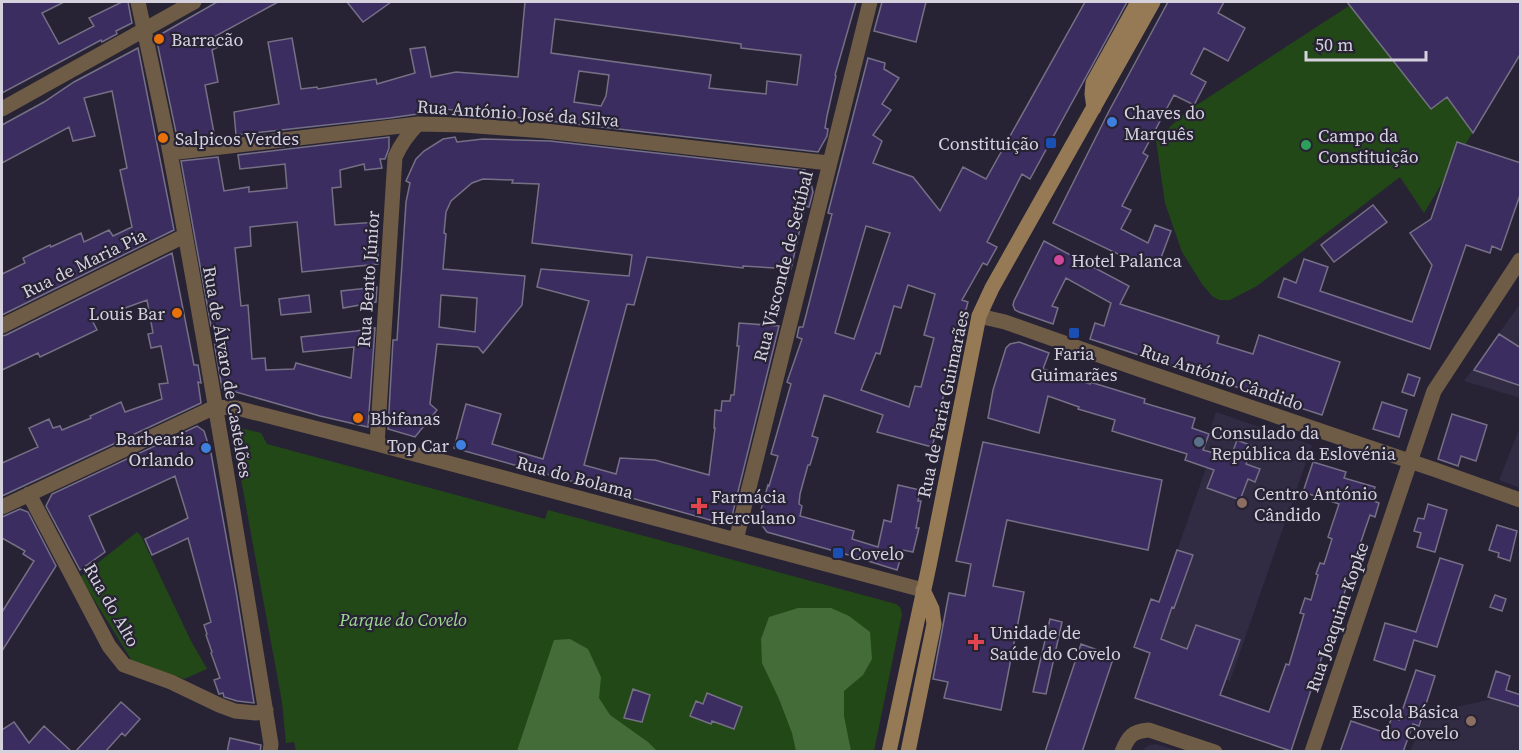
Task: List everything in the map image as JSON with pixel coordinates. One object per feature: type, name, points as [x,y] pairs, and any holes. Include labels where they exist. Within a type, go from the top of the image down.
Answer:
[{"type":"main road","name":"Rua de Faria Guimarães","points":[[1094,108],[1093,82],[1138,2]]},
{"type":"main road","name":"Rua de Faria Guimarães","points":[[889,752],[979,316],[992,288],[1153,2]]},
{"type":"main road","points":[[908,752],[934,624],[932,609],[923,590]]},
{"type":"street","name":"Rua de Álvaro de Castelões","points":[[138,2],[170,153],[272,749]]},
{"type":"street","points":[[2,109],[194,2]]},
{"type":"street","name":"Rua Visconde de Setúbal","points":[[736,540],[870,2]]},
{"type":"street","name":"Rua António José da Silva","points":[[170,153],[418,124],[545,131],[829,163]]},
{"type":"street","name":"Rua Bento Júnior","points":[[377,444],[396,158],[400,146],[418,124]]},
{"type":"street","name":"Rua de Maria Pia","points":[[2,326],[184,236]]},
{"type":"street","name":"Rua Joaquim Kopke","points":[[1312,752],[1434,391],[1521,260]]},
{"type":"street","name":"Rua António Cândido","points":[[979,316],[1005,322],[1521,501]]},
{"type":"street","points":[[2,507],[215,406]]},
{"type":"street","name":"Rua do Bolama","points":[[215,406],[237,408],[377,444],[923,590]]},
{"type":"street","name":"Rua do Alto","points":[[29,494],[109,646],[124,665],[171,682],[235,711],[256,713],[266,710]]},
{"type":"street","points":[[1122,752],[1130,736],[1138,730],[1149,730],[1215,752]]},
{"type":"shaded area","points":[[1520,304],[1520,398],[1464,381]]},
{"type":"shaded area","name":"Centro António Cândido","points":[[1216,412],[1312,445],[1230,681],[1134,647],[1151,599],[1159,601],[1210,457],[1202,454]]},
{"type":"shaded area","points":[[1520,427],[1520,488],[1499,480]]},
{"type":"shaded area","name":"Escola Básica do Covelo","points":[[1520,694],[1520,751],[1410,752],[1425,714]]},
{"type":"shaded area","points":[[1156,744],[1178,751],[1141,751],[1149,745]]},
{"type":"green space","points":[[1355,2],[1520,2],[1520,54],[1424,213],[1400,177],[1257,286],[1230,300],[1219,300],[1212,296],[1202,284],[1182,252],[1165,203],[1156,140],[1186,112]]},
{"type":"green space","name":"Parque do Covelo","points":[[239,429],[261,433],[267,444],[545,519],[548,510],[896,604],[900,607],[902,614],[874,751],[296,751],[294,742],[286,743],[282,702],[234,441],[234,434]]},
{"type":"green space","points":[[137,532],[207,669],[184,679],[132,661],[80,577]]},
{"type":"green space","points":[[798,608],[831,608],[849,616],[870,632],[872,659],[863,675],[844,691],[844,716],[851,751],[796,751],[779,699],[762,663],[761,639],[769,617]]},
{"type":"green space","points":[[570,639],[588,649],[601,677],[599,698],[610,715],[657,751],[517,751],[554,640]]},
{"type":"building","points":[[2,2],[64,2],[42,13],[59,44],[94,26],[89,18],[122,2],[128,2],[132,23],[116,31],[117,34],[102,42],[101,40],[2,93]]},
{"type":"building","points":[[217,2],[278,2],[212,38],[218,47],[212,50],[218,82],[205,85],[215,138],[178,142],[156,37]]},
{"type":"building","points":[[347,2],[391,2],[363,22]]},
{"type":"building","points":[[525,2],[856,2],[835,75],[825,128],[828,129],[827,136],[818,152],[445,109],[390,118],[236,135],[234,112],[279,104],[268,42],[292,38],[301,89],[317,87],[318,89],[376,79],[377,84],[415,73],[410,49],[425,47],[431,77],[456,72],[518,77]],"holes":[[[555,19],[741,44],[741,48],[801,55],[797,85],[767,81],[766,94],[709,88],[711,75],[551,53]],[[579,71],[609,75],[606,96],[601,106],[574,102]]]},
{"type":"building","points":[[882,2],[926,2],[916,42],[874,31]]},
{"type":"building","points":[[1085,2],[1127,2],[1030,179],[1022,174],[987,242],[997,247],[987,265],[983,263],[962,300],[968,302],[932,447],[877,432],[883,415],[824,395],[812,436],[818,438],[800,494],[799,504],[802,506],[800,516],[854,531],[852,539],[878,547],[884,520],[891,522],[898,485],[920,490],[918,501],[921,501],[916,528],[919,528],[913,552],[903,550],[897,570],[767,532],[758,520],[778,456],[771,454],[791,384],[787,382],[802,339],[797,337],[799,327],[803,327],[832,214],[828,213],[868,58],[885,63],[884,69],[899,78],[882,104],[891,110],[873,135],[882,141],[873,163],[913,177],[940,211],[963,167],[986,179]],"holes":[[[866,226],[890,233],[854,339],[835,333]],[[908,285],[935,294],[924,335],[934,338],[921,387],[915,386],[909,407],[861,390],[876,353],[880,354],[894,306],[901,308]]]},
{"type":"building","points":[[1168,2],[1224,2],[1218,13],[1245,28],[1228,61],[1204,48],[1191,74],[1206,82],[1194,105],[1174,95],[1143,153],[1148,156],[1122,206],[1131,210],[1121,229],[1148,243],[1155,225],[1171,231],[1159,263],[1142,257],[1139,264],[1053,223],[1108,113]]},
{"type":"building","points":[[1347,2],[1521,2],[1521,53],[1473,133],[1447,97],[1431,109]]},
{"type":"building","points":[[138,48],[174,230],[2,315],[2,274],[25,263],[23,258],[81,233],[84,242],[109,230],[113,236],[132,227],[120,170],[127,168],[112,91],[84,98],[95,136],[73,141],[69,127],[2,163],[2,125],[74,82]]},
{"type":"building","points":[[389,137],[389,148],[385,159],[380,159],[382,168],[365,170],[364,164],[340,170],[341,187],[332,188],[335,225],[378,222],[378,264],[302,272],[297,222],[250,227],[251,246],[235,248],[241,306],[248,305],[252,359],[265,358],[266,370],[294,369],[296,363],[351,378],[354,347],[303,352],[301,337],[375,328],[368,427],[222,388],[215,348],[214,326],[211,326],[181,161],[218,157],[224,191],[249,187],[249,192],[287,188],[285,164],[240,169],[238,155]]},
{"type":"building","points":[[455,137],[457,142],[483,139],[550,141],[805,170],[813,192],[809,207],[805,206],[791,269],[743,266],[743,268],[647,257],[634,305],[627,304],[584,465],[616,474],[620,458],[655,460],[709,475],[715,410],[721,411],[722,401],[730,401],[731,395],[734,395],[739,323],[779,326],[731,520],[724,524],[454,448],[466,404],[501,414],[492,444],[543,459],[589,301],[537,287],[541,269],[629,276],[632,255],[532,243],[539,184],[483,179],[472,183],[451,201],[446,212],[443,269],[525,276],[522,305],[483,353],[478,347],[437,344],[430,404],[437,410],[415,437],[388,429],[393,340],[397,340],[406,202],[410,183],[406,181],[416,159],[443,139]],"holes":[[[441,295],[477,298],[475,332],[439,327]]]},
{"type":"building","points":[[1457,142],[1521,163],[1521,192],[1501,250],[1492,246],[1490,253],[1466,245],[1430,349],[1278,297],[1284,278],[1296,283],[1304,259],[1328,267],[1320,291],[1412,322],[1432,265],[1410,233],[1431,219]]},
{"type":"building","points":[[1373,205],[1387,222],[1334,262],[1321,245]]},
{"type":"building","points":[[1044,241],[1129,286],[1120,304],[1219,336],[1217,343],[1253,354],[1259,335],[1340,362],[1322,415],[1090,339],[1095,323],[1104,326],[1111,303],[1066,278],[1052,306],[1058,308],[1053,324],[1015,310],[1014,301]]},
{"type":"building","points":[[172,253],[194,365],[198,365],[201,403],[2,496],[2,463],[38,447],[29,428],[49,419],[53,428],[60,426],[62,430],[121,402],[125,412],[162,399],[159,384],[168,383],[161,346],[151,348],[148,334],[153,333],[147,300],[92,320],[97,330],[40,357],[38,353],[2,370],[2,336]]},
{"type":"building","points":[[377,287],[376,302],[343,308],[341,291]]},
{"type":"building","points":[[309,295],[311,312],[281,315],[279,299]]},
{"type":"building","points":[[1499,334],[1521,348],[1521,386],[1474,370]]},
{"type":"building","points":[[1019,342],[1049,353],[1043,369],[1145,399],[1144,403],[1195,418],[1192,428],[1209,434],[1203,450],[1228,457],[1232,454],[1237,440],[1252,446],[1246,464],[1260,469],[1255,482],[1248,479],[1240,500],[1207,488],[1214,470],[1185,460],[1187,454],[1112,431],[1115,420],[1078,409],[1079,407],[1048,396],[1039,433],[988,418],[993,390],[1006,348],[1010,344]]},
{"type":"building","points":[[1408,374],[1420,378],[1414,396],[1402,392]]},
{"type":"building","points":[[1382,402],[1407,410],[1399,437],[1373,429]]},
{"type":"building","points":[[1452,414],[1487,425],[1476,461],[1461,456],[1458,466],[1438,459]]},
{"type":"building","points":[[197,426],[204,431],[211,453],[254,703],[237,701],[224,697],[223,693],[219,694],[214,680],[220,678],[204,625],[211,622],[188,538],[152,555],[145,539],[188,518],[175,476],[89,516],[105,552],[80,570],[46,506],[52,494]]},
{"type":"building","points":[[983,442],[1162,480],[1148,550],[1007,520],[993,586],[1024,592],[1001,710],[944,698],[948,682],[933,679],[949,593],[965,596],[971,564],[956,561]]},
{"type":"building","points":[[1313,462],[1346,472],[1344,478],[1375,487],[1371,500],[1379,503],[1375,517],[1370,515],[1353,565],[1352,571],[1358,572],[1353,586],[1347,584],[1336,623],[1333,623],[1291,751],[1135,698],[1150,653],[1134,647],[1151,599],[1159,602],[1177,550],[1193,555],[1161,639],[1187,649],[1196,625],[1240,640],[1220,695],[1269,712],[1286,664],[1289,665],[1304,614],[1300,613],[1305,598],[1311,600],[1318,575],[1316,574],[1320,563],[1324,564],[1332,539],[1328,537],[1339,504],[1303,492]]},
{"type":"building","points":[[1428,504],[1447,510],[1435,552],[1417,547],[1421,533],[1414,531],[1418,518],[1424,519]]},
{"type":"building","points":[[20,509],[28,512],[56,566],[2,651],[2,612],[34,561],[23,554],[25,551],[2,538],[2,517]]},
{"type":"building","points":[[1497,525],[1517,531],[1510,561],[1498,557],[1499,553],[1489,550]]},
{"type":"building","points":[[1440,558],[1463,565],[1437,647],[1414,640],[1405,670],[1374,660],[1385,623],[1416,632]]},
{"type":"building","points":[[1495,595],[1506,599],[1502,611],[1490,607]]},
{"type":"building","points":[[1050,619],[1062,622],[1046,694],[1033,692]]},
{"type":"building","points":[[1081,644],[1114,656],[1082,752],[1045,752]]},
{"type":"building","points":[[1416,670],[1435,676],[1419,726],[1413,724],[1403,752],[1340,752],[1351,721],[1386,733],[1392,717],[1399,720]]},
{"type":"building","points":[[1496,671],[1510,676],[1506,690],[1521,695],[1521,707],[1488,697]]},
{"type":"building","points":[[633,689],[650,695],[642,722],[624,718]]},
{"type":"building","points":[[707,693],[742,707],[734,729],[690,716],[696,701],[703,704]]},
{"type":"building","points":[[121,702],[140,719],[125,736],[122,733],[105,752],[75,752]]},
{"type":"building","points":[[14,722],[29,743],[44,726],[72,752],[2,752],[2,730]]},
{"type":"building","points":[[230,738],[261,745],[260,752],[227,752]]},
{"type":"place","name":"Barracão","points":[[159,39]]},
{"type":"place","name":"Chaves do Marquês","points":[[1112,122]]},
{"type":"place","name":"Salpicos Verdes","points":[[163,138]]},
{"type":"place","name":"Constituição","points":[[1051,143]]},
{"type":"place","name":"Campo da Constituição","points":[[1306,145]]},
{"type":"place","name":"Hotel Palanca","points":[[1059,260]]},
{"type":"place","name":"Louis Bar","points":[[177,313]]},
{"type":"place","name":"Faria Guimarães","points":[[1074,333]]},
{"type":"place","name":"Bbifanas","points":[[358,418]]},
{"type":"place","name":"Consulado da República da Eslovénia","points":[[1199,442]]},
{"type":"place","name":"Top Car","points":[[461,445]]},
{"type":"place","name":"Barbearia Orlando","points":[[206,448]]},
{"type":"place","name":"Centro António Cândido","points":[[1242,503]]},
{"type":"place","name":"Farmácia Herculano","points":[[699,506]]},
{"type":"place","name":"Covelo","points":[[838,553]]},
{"type":"place","name":"Unidade de Saúde do Covelo","points":[[976,642]]},
{"type":"place","name":"Escola Básica do Covelo","points":[[1471,721]]}]
